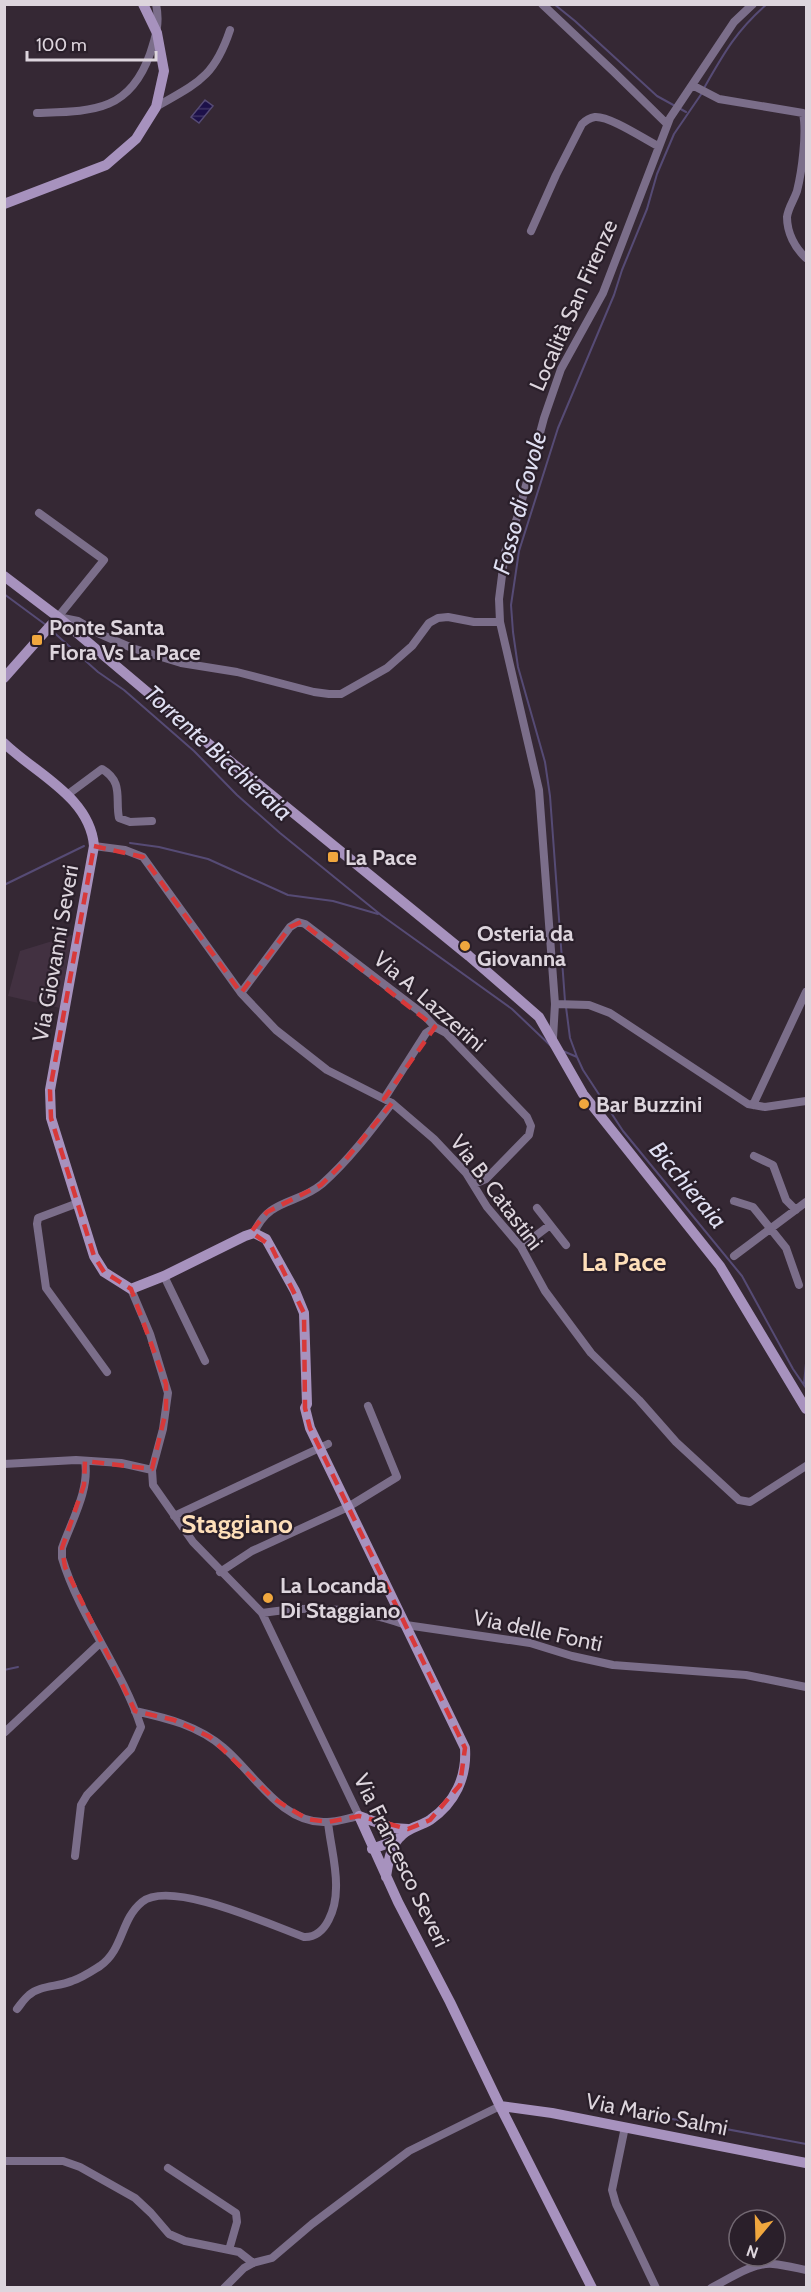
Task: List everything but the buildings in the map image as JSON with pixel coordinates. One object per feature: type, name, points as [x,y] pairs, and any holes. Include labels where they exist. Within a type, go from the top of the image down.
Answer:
[{"type":"street","points":[[4,204],[106,165],[136,139],[156,107],[165,71],[157,33],[142,4]]},
{"type":"street","points":[[37,113],[85,112],[119,98],[135,84],[144,69],[157,33],[159,18],[156,4]]},
{"type":"street","points":[[542,4],[667,124]]},
{"type":"street","name":"Località San Firenze","points":[[553,1038],[558,1004],[539,790],[500,622],[498,599],[501,567],[518,515],[544,418],[561,369],[603,293],[667,124],[734,22],[753,4]]},
{"type":"street","points":[[156,107],[209,72],[221,55],[230,30]]},
{"type":"street","points":[[692,85],[718,99],[805,113],[796,192],[787,216],[790,234],[799,251],[807,258]]},
{"type":"street","points":[[531,231],[556,174],[582,124],[587,119],[592,117],[605,119],[658,146]]},
{"type":"street","points":[[4,678],[104,560],[39,513]]},
{"type":"street","points":[[4,576],[52,624],[209,744],[487,971],[539,1017],[583,1094],[720,1266],[807,1409]]},
{"type":"street","points":[[52,624],[78,621],[132,648],[181,663],[237,672],[314,692],[341,694],[387,668],[412,646],[429,623],[438,618],[500,622]]},
{"type":"street","name":"Via Giovanni Severi","points":[[4,743],[67,795],[90,824],[94,846],[50,1090],[51,1118],[94,1256],[104,1272],[132,1289]]},
{"type":"street","points":[[67,795],[102,769],[110,775],[118,789],[119,818],[130,822],[152,821]]},
{"type":"street","name":"Via B. Catastini","points":[[94,846],[125,850],[143,857],[242,993],[276,1030],[301,1052],[327,1070],[392,1104],[434,1139],[474,1184],[487,1207],[521,1247],[545,1291],[591,1353],[639,1400],[676,1442],[739,1500],[750,1502],[807,1466]]},
{"type":"street","name":"Via A. Lazzerini","points":[[242,993],[290,927],[301,922],[324,937],[423,1014],[473,1060],[527,1117],[531,1126],[529,1136],[486,1179],[474,1184]]},
{"type":"street","points":[[753,1105],[807,992]]},
{"type":"street","points":[[558,1004],[575,1003],[598,1007],[740,1100],[765,1107],[807,1101]]},
{"type":"street","points":[[384,1099],[426,1033],[435,1027]]},
{"type":"street","points":[[254,1233],[258,1223],[267,1212],[282,1202],[306,1194],[321,1185],[368,1135],[392,1104]]},
{"type":"street","points":[[754,1156],[773,1165],[786,1200],[796,1210]]},
{"type":"street","points":[[734,1202],[753,1207],[786,1248],[799,1285]]},
{"type":"street","points":[[734,1256],[807,1202]]},
{"type":"street","points":[[78,1203],[38,1218],[36,1224],[46,1288],[107,1372]]},
{"type":"street","points":[[537,1208],[566,1245]]},
{"type":"street","points":[[521,1247],[550,1225]]},
{"type":"street","points":[[4,1464],[85,1461],[121,1463],[152,1470],[165,1420],[168,1393],[150,1334],[132,1289],[164,1276],[245,1236],[254,1233],[266,1239],[295,1291],[304,1313],[307,1404],[305,1408],[308,1422],[324,1446],[348,1507],[465,1748],[466,1765],[460,1785],[450,1801],[430,1820],[408,1829],[397,1840],[390,1857],[386,1877]]},
{"type":"street","points":[[164,1276],[205,1361]]},
{"type":"street","points":[[220,1572],[252,1551],[348,1507],[397,1476],[368,1406]]},
{"type":"street","points":[[174,1516],[324,1446]]},
{"type":"street","points":[[75,1856],[81,1805],[87,1795],[131,1749],[138,1738],[141,1727],[99,1643],[62,1558],[62,1548],[84,1485],[87,1470],[85,1461]]},
{"type":"street","name":"Via Francesco Severi","points":[[152,1470],[153,1485],[193,1542],[262,1613],[386,1877],[592,2288]]},
{"type":"street","name":"Via delle Fonti","points":[[262,1613],[328,1608],[393,1620],[406,1625],[530,1642],[572,1656],[613,1665],[746,1675],[807,1688]]},
{"type":"street","points":[[5,1732],[99,1643]]},
{"type":"street","points":[[135,1711],[174,1720],[210,1737],[225,1748],[283,1807],[307,1819],[328,1822],[359,1816],[392,1828],[408,1829]]},
{"type":"street","points":[[17,2009],[30,1994],[72,1982],[103,1963],[114,1953],[128,1919],[134,1911],[144,1900],[160,1895],[192,1898],[304,1937],[319,1934],[333,1907],[336,1888],[328,1822]]},
{"type":"street","points":[[371,1845],[382,1831],[392,1828]]},
{"type":"street","points":[[371,1845],[397,1840]]},
{"type":"street","points":[[225,2288],[244,2268],[252,2263],[272,2258],[312,2224],[409,2151],[500,2106]]},
{"type":"street","name":"Via Mario Salmi","points":[[500,2106],[552,2113],[807,2163]]},
{"type":"street","points":[[626,2127],[612,2190],[616,2204],[656,2288]]},
{"type":"street","points":[[4,2161],[63,2161],[80,2167],[135,2198],[169,2234],[185,2241],[239,2252],[252,2263]]},
{"type":"street","points":[[168,2168],[236,2213],[237,2222],[229,2250]]},
{"type":"street","points":[[711,2288],[764,2264],[807,2270]]},
{"type":"highlighted area","points":[[94,846],[143,857],[241,993],[290,927],[301,922],[435,1027],[384,1099],[392,1103],[342,1164],[321,1185],[267,1212],[251,1232],[271,1246],[304,1313],[305,1408],[310,1428],[465,1748],[460,1785],[430,1820],[408,1829],[359,1816],[328,1822],[307,1819],[274,1799],[210,1737],[174,1720],[135,1711],[65,1567],[62,1548],[84,1485],[85,1461],[152,1469],[166,1411],[166,1384],[131,1289],[104,1272],[94,1256],[51,1118],[50,1090]]},
{"type":"shaded area","points":[[205,100],[213,106],[199,123],[191,117]]},
{"type":"shaded area","points":[[72,935],[60,1008],[8,996],[20,951]]},
{"type":"waterway","points":[[554,4],[657,96],[686,112]]},
{"type":"waterway","name":"Fosso di Covole","points":[[704,88],[731,43],[767,4]]},
{"type":"waterway","name":"Fosso di Covole","points":[[565,1001],[550,796],[545,762],[518,667],[513,632],[511,605],[519,551],[558,428],[614,295],[647,209],[657,174],[674,134],[702,93]]},
{"type":"waterway","name":"Torrente Bicchieraia","points":[[4,594],[46,625]]},
{"type":"waterway","name":"Torrente Bicchieraia","points":[[50,629],[194,751],[237,795],[280,833],[381,915],[512,1009],[552,1047]]},
{"type":"waterway","points":[[130,843],[159,847],[208,859],[288,895],[333,901],[378,914]]},
{"type":"waterway","points":[[4,885],[84,846]]},
{"type":"waterway","name":"Fosso di Covole","points":[[566,1007],[570,1038],[577,1057]]},
{"type":"waterway","name":"Bicchieraia","points":[[563,1051],[577,1057],[623,1131],[742,1276],[793,1369],[806,1388]]},
{"type":"waterway","points":[[804,1384],[806,1363]]},
{"type":"waterway","points":[[4,1670],[18,1667]]},
{"type":"waterway","points":[[635,2112],[806,2144]]},
{"type":"place","name":"Ponte Santa Flora Vs La Pace","points":[[37,640]]},
{"type":"place","name":"La Pace","points":[[333,857]]},
{"type":"place","name":"Osteria da Giovanna","points":[[465,946]]},
{"type":"place","name":"Bar Buzzini","points":[[584,1104]]},
{"type":"place","name":"La Locanda Di Staggiano","points":[[268,1598]]},
{"type":"district","name":"La Pace","points":[[624,1262]]},
{"type":"district","name":"Staggiano","points":[[237,1524]]}]
